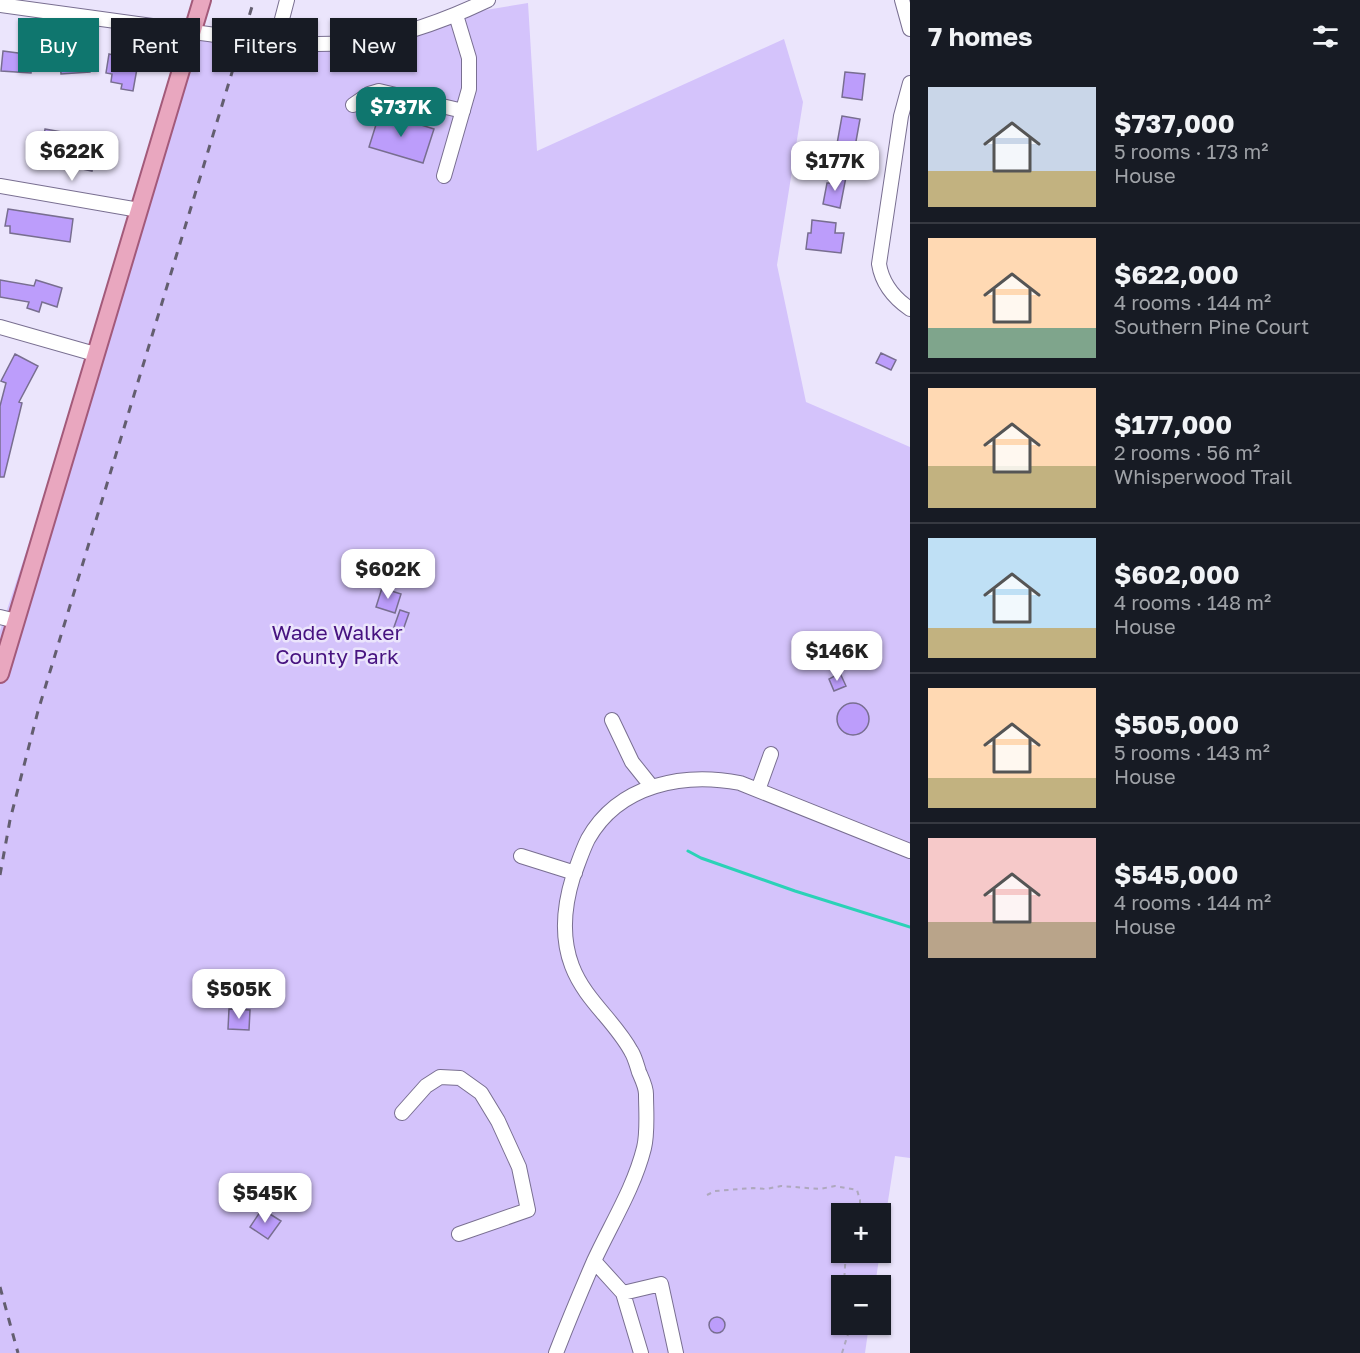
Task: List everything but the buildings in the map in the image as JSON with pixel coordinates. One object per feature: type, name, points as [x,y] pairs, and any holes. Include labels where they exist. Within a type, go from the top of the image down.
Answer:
[{"type":"main road","points":[[196,18],[202,0]]},
{"type":"main road","points":[[0,674],[8,619],[95,354],[180,72]]},
{"type":"street","points":[[282,18],[287,0]]},
{"type":"street","points":[[318,44],[354,42],[392,34],[456,15],[488,0]]},
{"type":"street","points":[[902,0],[910,29]]},
{"type":"street","points":[[0,4],[111,20]]},
{"type":"street","points":[[444,176],[469,89],[469,58],[456,15]]},
{"type":"street","points":[[910,83],[901,116],[879,264],[886,284],[899,301],[910,309]]},
{"type":"street","points":[[353,105],[369,94],[379,91],[463,111]]},
{"type":"street","points":[[0,186],[139,210]]},
{"type":"street","points":[[0,327],[95,354]]},
{"type":"street","points":[[612,720],[632,762],[652,787]]},
{"type":"street","points":[[758,790],[771,754]]},
{"type":"street","points":[[556,1353],[594,1261],[634,1178],[645,1146],[646,1090],[632,1052],[586,994],[571,965],[567,949],[564,917],[575,873],[589,838],[598,825],[623,802],[652,787],[701,777],[740,783],[910,851]]},
{"type":"street","points":[[521,856],[575,873]]},
{"type":"street","points":[[402,1113],[426,1086],[440,1077],[460,1078],[482,1093],[498,1121],[519,1167],[528,1210],[459,1233]]},
{"type":"street","points":[[594,1261],[623,1293],[641,1353]]},
{"type":"street","points":[[623,1293],[662,1284],[676,1353]]},
{"type":"path","points":[[707,1195],[716,1191],[766,1189],[781,1186],[820,1190],[835,1186],[857,1190],[860,1203]]},
{"type":"path","points":[[842,1353],[848,1335]]},
{"type":"green space","name":"Wade Walker County Park","points":[[528,3],[537,151],[784,39],[803,102],[777,265],[806,402],[910,447],[910,1158],[895,1156],[888,1203],[831,1203],[831,1263],[878,1263],[877,1275],[831,1275],[831,1335],[868,1335],[865,1353],[0,1353],[0,631],[170,116],[182,72],[200,72],[200,30],[212,31],[212,72],[318,72],[318,38],[330,36],[330,72],[417,72],[417,21]]},
{"type":"waterway","points":[[688,851],[701,858],[795,891],[910,927]]},
{"type":"railway","points":[[0,875],[10,820],[38,711],[254,0]]},
{"type":"railway","points":[[0,1287],[18,1353]]}]
